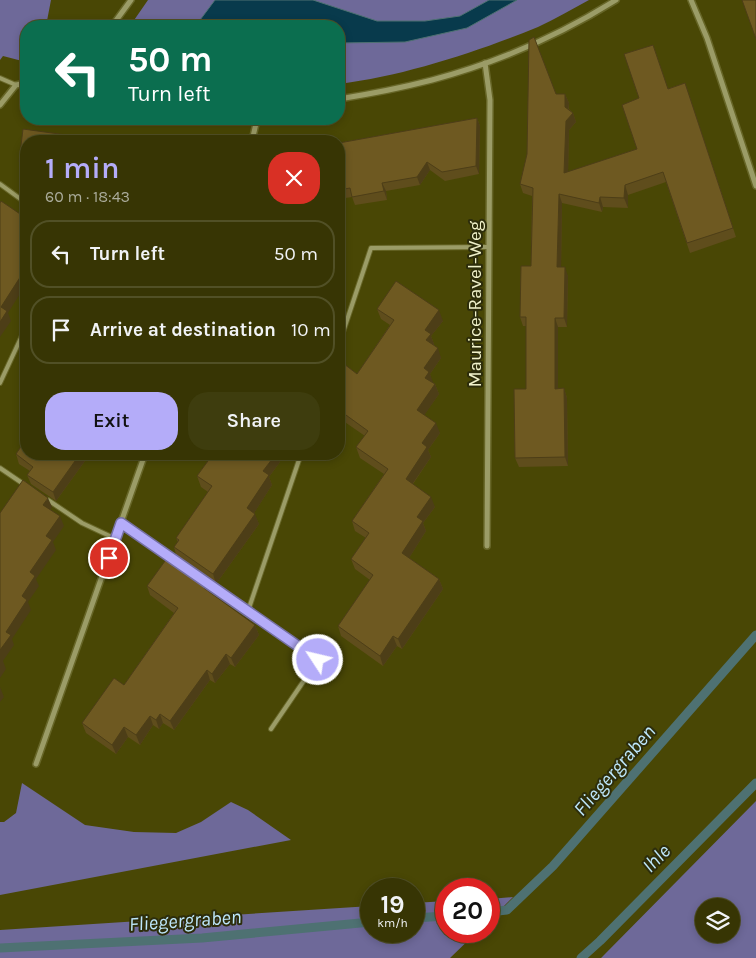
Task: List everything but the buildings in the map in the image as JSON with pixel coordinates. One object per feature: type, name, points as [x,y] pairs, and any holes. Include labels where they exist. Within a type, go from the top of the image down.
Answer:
[{"type":"street","points":[[116,20],[131,0]]},
{"type":"street","points":[[345,98],[432,80],[485,63],[549,36],[616,0]]},
{"type":"street","points":[[691,0],[707,38],[756,186]]},
{"type":"street","name":"Maurice-Ravel-Weg","points":[[485,63],[490,100],[487,546]]},
{"type":"street","points":[[0,105],[16,85],[20,84]]},
{"type":"street","points":[[36,764],[143,460]]},
{"type":"lane","points":[[0,78],[16,85]]},
{"type":"lane","points":[[0,184],[20,199]]},
{"type":"lane","points":[[345,327],[372,248],[489,247]]},
{"type":"lane","points":[[0,383],[20,340]]},
{"type":"lane","points":[[248,611],[300,460]]},
{"type":"lane","points":[[0,468],[33,490]]},
{"type":"lane","points":[[41,496],[82,523],[116,539]]},
{"type":"lane","points":[[121,523],[176,562]]},
{"type":"lane","points":[[200,578],[318,660],[271,729]]},
{"type":"shaded area","points":[[0,0],[51,0],[47,20],[20,20],[20,60],[3,56],[0,60]]},
{"type":"shaded area","points":[[148,0],[589,0],[538,27],[465,54],[414,69],[345,83],[345,20],[134,20]]},
{"type":"shaded area","points":[[22,783],[85,825],[134,832],[176,833],[201,822],[231,802],[248,810],[291,840],[0,895],[0,822],[4,822],[16,813]]},
{"type":"shaded area","points":[[756,801],[756,958],[601,958]]},
{"type":"shaded area","points":[[513,897],[500,910],[500,898]]},
{"type":"shaded area","points":[[425,902],[435,902],[435,943],[466,943],[450,958],[0,958],[0,930],[360,907],[360,943],[425,943]]},
{"type":"water","points":[[215,0],[313,0],[377,21],[425,21],[460,16],[489,0],[517,0],[467,28],[405,42],[345,43],[345,20],[200,20]]},
{"type":"waterway","name":"Fliegergraben","points":[[500,911],[507,910],[553,866],[756,635]]},
{"type":"waterway","name":"Ihle","points":[[581,958],[756,783]]},
{"type":"waterway","name":"Fliegergraben","points":[[425,917],[435,917]]},
{"type":"waterway","name":"Fliegergraben","points":[[0,948],[202,938],[360,923]]},
{"type":"route","points":[[109,558],[121,523],[318,660]]}]
